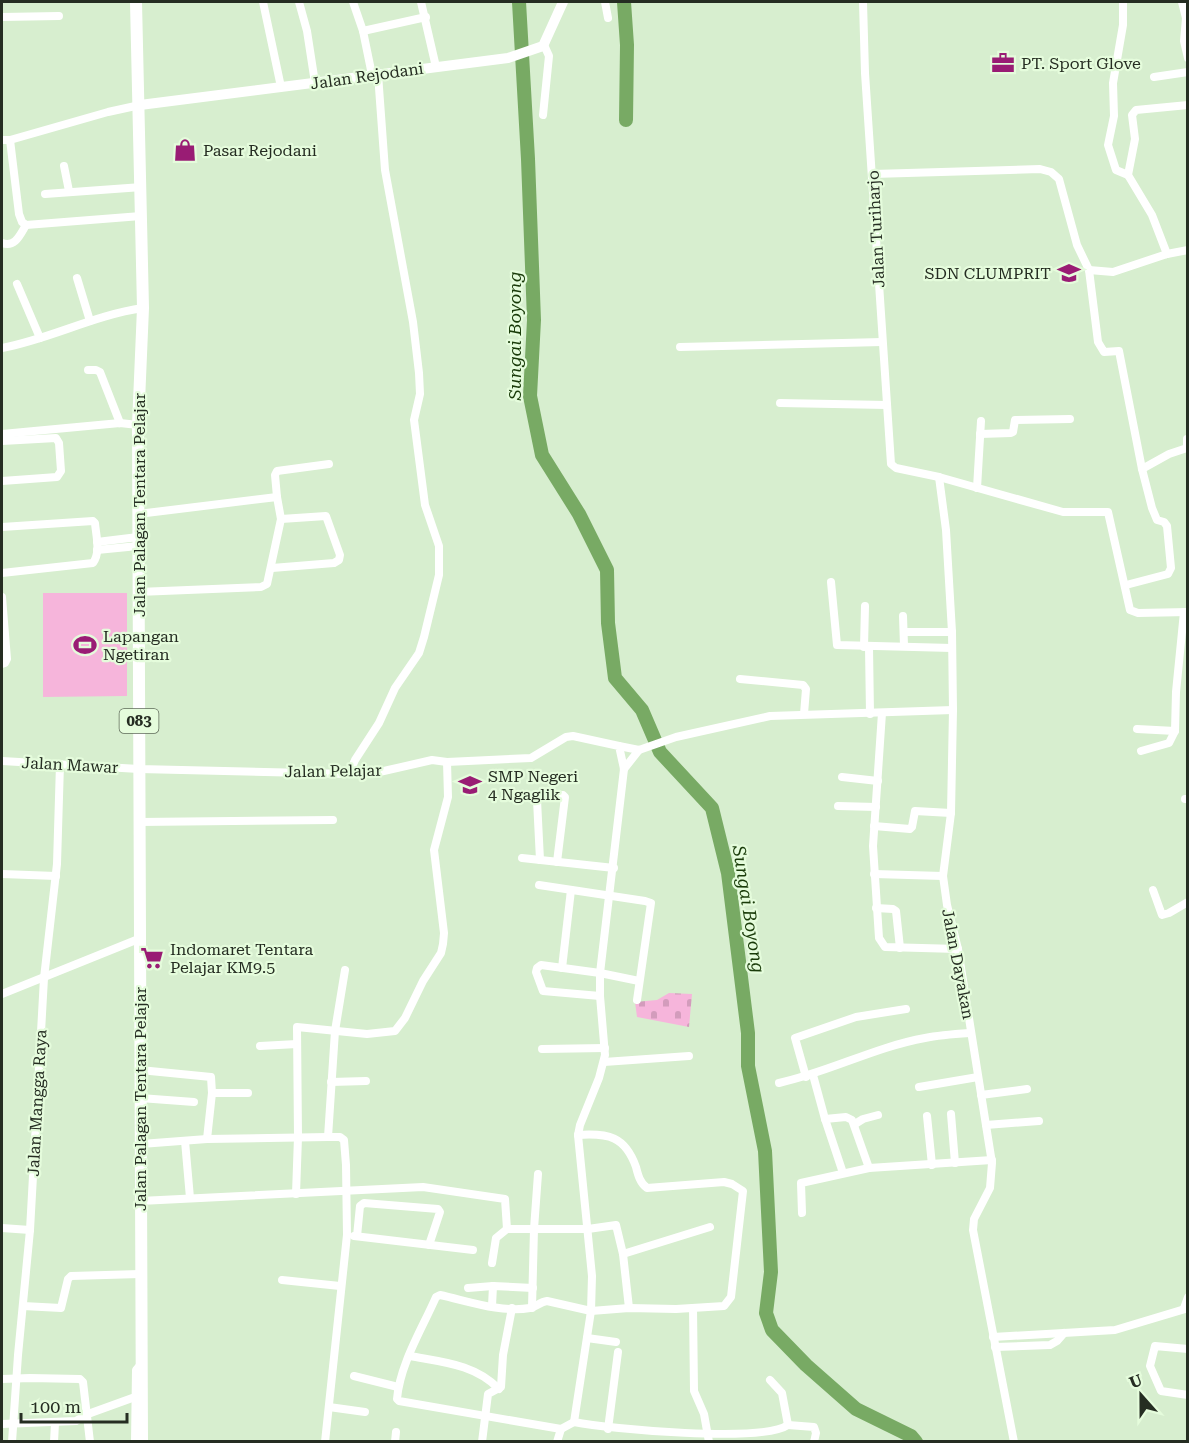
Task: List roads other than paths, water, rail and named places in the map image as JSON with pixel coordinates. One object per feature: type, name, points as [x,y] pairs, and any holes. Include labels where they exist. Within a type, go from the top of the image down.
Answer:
[{"type":"main road","name":"Jalan Palagan Tentara Pelajar","points":[[136,2],[143,308],[138,425],[142,1442]]},
{"type":"main road","points":[[540,48],[563,2]]},
{"type":"main road","name":"Jalan Rejodani","points":[[140,105],[508,58],[540,48]]},
{"type":"street","points":[[263,2],[281,87]]},
{"type":"street","points":[[299,2],[307,32],[315,83]]},
{"type":"street","points":[[349,774],[355,760],[379,723],[395,688],[419,653],[440,568],[438,546],[427,513],[414,420],[421,385],[413,322],[385,170],[375,75],[353,2]]},
{"type":"street","points":[[421,2],[436,67]]},
{"type":"street","points":[[605,2],[608,18]]},
{"type":"street","name":"Jalan Turiharjo","points":[[863,2],[865,73],[891,460],[896,468],[939,477]]},
{"type":"street","points":[[1123,2],[1123,25],[1113,83],[1114,116],[1108,145],[1116,170],[1128,175],[1152,215],[1167,254]]},
{"type":"street","points":[[1182,2],[1186,18],[1184,41],[1188,58]]},
{"type":"street","points":[[2,17],[59,16]]},
{"type":"street","points":[[363,31],[426,17]]},
{"type":"street","points":[[540,48],[549,56],[543,115]]},
{"type":"street","points":[[1154,77],[1188,72]]},
{"type":"street","points":[[140,105],[6,140],[19,214],[26,225],[141,216]]},
{"type":"street","points":[[1128,175],[1134,152],[1134,111],[1188,105]]},
{"type":"street","points":[[64,166],[69,191]]},
{"type":"street","points":[[873,174],[1047,170],[1059,179],[1077,245],[1089,270],[1098,342],[1104,352],[1119,351],[1142,469],[1155,518],[1167,526],[1171,568],[1168,574],[1126,585]]},
{"type":"street","points":[[45,194],[142,187]]},
{"type":"street","points":[[2,243],[7,245],[13,243],[26,225]]},
{"type":"street","points":[[1089,270],[1113,272],[1167,254],[1188,250]]},
{"type":"street","points":[[77,278],[90,321]]},
{"type":"street","points":[[17,284],[40,338]]},
{"type":"street","points":[[2,348],[90,321],[143,308]]},
{"type":"street","points":[[680,347],[882,342]]},
{"type":"street","points":[[88,370],[100,372],[120,423]]},
{"type":"street","points":[[780,403],[887,405]]},
{"type":"street","points":[[980,434],[1011,433],[1015,420],[1070,419]]},
{"type":"street","points":[[977,488],[981,421]]},
{"type":"street","points":[[2,441],[11,437],[120,423],[138,425]]},
{"type":"street","points":[[2,434],[11,437],[56,438],[59,443],[61,471],[57,477],[2,481]]},
{"type":"street","points":[[1142,469],[1169,454],[1184,450],[1187,439]]},
{"type":"street","points":[[138,592],[261,587],[267,584],[281,519],[275,475],[277,471],[329,464]]},
{"type":"street","points":[[939,477],[1063,512],[1108,512],[1130,610],[1134,612],[1186,612],[1176,692],[1175,731],[1169,742],[1141,751]]},
{"type":"street","name":"Jalan Dayakan","points":[[939,477],[946,530],[952,632],[953,710],[951,813],[944,876],[947,905],[958,949],[992,1160],[990,1188],[972,1224],[1014,1442]]},
{"type":"street","points":[[138,514],[277,497]]},
{"type":"street","points":[[272,568],[334,563],[339,560],[340,555],[326,516],[281,519]]},
{"type":"street","points":[[2,527],[93,521],[97,546],[96,560],[93,563],[2,573]]},
{"type":"street","points":[[97,546],[138,541]]},
{"type":"street","points":[[831,582],[836,644],[866,647],[952,648]]},
{"type":"street","points":[[2,597],[7,659],[2,664]]},
{"type":"street","points":[[865,606],[870,714]]},
{"type":"street","points":[[903,616],[904,646]]},
{"type":"street","points":[[904,632],[952,632]]},
{"type":"street","points":[[740,679],[803,685],[806,689],[804,714]]},
{"type":"street","points":[[624,769],[643,749],[676,737],[753,718],[804,714],[953,710]]},
{"type":"street","points":[[882,713],[874,826],[877,930],[882,945],[885,947],[958,949]]},
{"type":"street","points":[[1137,729],[1175,731]]},
{"type":"street","name":"Jalan Pelajar","points":[[139,769],[375,773],[432,760],[447,762],[531,758],[566,737],[573,736],[643,749]]},
{"type":"street","points":[[573,1422],[591,1311],[592,1276],[578,1135],[604,1062],[600,973],[624,769],[619,746]]},
{"type":"street","name":"Jalan Mawar","points":[[2,761],[139,769]]},
{"type":"street","points":[[296,1194],[297,1027],[378,1033],[395,1031],[405,1018],[423,981],[441,953],[444,933],[434,850],[448,797],[447,762]]},
{"type":"street","name":"Jalan Mangga Raya","points":[[12,1442],[30,1230],[44,978],[56,876],[60,764]]},
{"type":"street","points":[[842,777],[878,781]]},
{"type":"street","points":[[540,860],[537,800],[563,795],[565,797],[557,862]]},
{"type":"street","points":[[838,806],[876,807]]},
{"type":"street","points":[[874,826],[911,829],[915,811],[951,813]]},
{"type":"street","points":[[139,822],[333,820]]},
{"type":"street","points":[[522,858],[614,868]]},
{"type":"street","points":[[2,874],[56,876]]},
{"type":"street","points":[[874,874],[944,876]]},
{"type":"street","points":[[539,885],[651,903],[637,1000]]},
{"type":"street","points":[[562,968],[571,890]]},
{"type":"street","points":[[1153,890],[1162,915],[1188,902]]},
{"type":"street","points":[[876,908],[896,911],[900,948]]},
{"type":"street","points":[[2,994],[141,938]]},
{"type":"street","points":[[600,996],[543,991],[536,972],[538,967],[541,965],[600,973],[639,981]]},
{"type":"street","points":[[328,1137],[335,1031],[345,970]]},
{"type":"street","points":[[843,1173],[795,1038],[856,1017],[906,1009]]},
{"type":"street","points":[[779,1083],[809,1076],[924,1038],[971,1033]]},
{"type":"street","points":[[260,1046],[297,1044]]},
{"type":"street","points":[[542,1049],[605,1047]]},
{"type":"street","points":[[604,1062],[689,1056]]},
{"type":"street","points":[[140,1070],[209,1076],[212,1079],[207,1139]]},
{"type":"street","points":[[919,1087],[978,1077]]},
{"type":"street","points":[[331,1082],[366,1081]]},
{"type":"street","points":[[981,1095],[1027,1089]]},
{"type":"street","points":[[212,1093],[248,1093]]},
{"type":"street","points":[[140,1098],[194,1102]]},
{"type":"street","points":[[951,1114],[955,1163]]},
{"type":"street","points":[[855,1124],[862,1119],[878,1115]]},
{"type":"street","points":[[927,1116],[932,1165]]},
{"type":"street","points":[[825,1119],[846,1117],[855,1124],[869,1168]]},
{"type":"street","points":[[986,1125],[1039,1121]]},
{"type":"street","points":[[561,1430],[399,1401],[398,1387],[438,1296],[512,1308],[532,1308],[547,1301],[591,1311],[724,1305],[731,1297],[743,1191],[724,1182],[647,1188],[639,1178],[626,1147],[611,1136],[578,1135]]},
{"type":"street","points":[[141,1144],[207,1139],[298,1137],[340,1137],[344,1140],[347,1235],[325,1442]]},
{"type":"street","points":[[185,1141],[190,1198]]},
{"type":"street","points":[[801,1213],[801,1183],[869,1168],[992,1160]]},
{"type":"street","points":[[532,1308],[538,1174]]},
{"type":"street","points":[[140,1200],[423,1187],[505,1199],[507,1229]]},
{"type":"street","points":[[357,1236],[360,1206],[364,1203],[438,1209],[440,1212],[429,1245]]},
{"type":"street","points":[[492,1263],[496,1238],[507,1229],[588,1229],[616,1225],[623,1254],[629,1308]]},
{"type":"street","points":[[623,1254],[710,1227]]},
{"type":"street","points":[[2,1228],[30,1230]]},
{"type":"street","points":[[347,1235],[473,1250]]},
{"type":"street","points":[[23,1306],[61,1308],[71,1276],[140,1274]]},
{"type":"street","points":[[282,1280],[340,1286]]},
{"type":"street","points":[[468,1288],[493,1286],[533,1288]]},
{"type":"street","points":[[492,1306],[493,1286]]},
{"type":"street","points":[[993,1337],[1116,1330],[1186,1308],[1188,1297]]},
{"type":"street","points":[[500,1389],[502,1354],[512,1308]]},
{"type":"street","points":[[693,1308],[694,1391],[704,1414],[709,1439]]},
{"type":"street","points":[[995,1347],[1050,1345],[1064,1333]]},
{"type":"street","points":[[587,1338],[616,1342]]},
{"type":"street","points":[[1188,1350],[1155,1346],[1150,1364],[1161,1391],[1188,1395]]},
{"type":"street","points":[[608,1429],[618,1352]]},
{"type":"street","points":[[410,1356],[463,1366],[490,1380],[500,1389]]},
{"type":"street","points":[[135,1442],[136,1370],[141,1364]]},
{"type":"street","points":[[354,1376],[398,1387]]},
{"type":"street","points":[[2,1379],[80,1379],[83,1382],[90,1442]]},
{"type":"street","points":[[770,1380],[782,1393],[788,1425]]},
{"type":"street","points":[[482,1442],[489,1392],[500,1389]]},
{"type":"street","points":[[2,1424],[76,1421],[88,1414],[135,1397]]},
{"type":"street","points":[[329,1407],[364,1412]]},
{"type":"street","points":[[557,1442],[561,1430],[573,1422],[608,1429],[709,1439],[773,1432],[788,1425],[814,1427],[816,1433],[814,1442]]},
{"type":"street","points":[[54,1442],[55,1423]]},
{"type":"street","points":[[395,1442],[396,1432]]},
{"type":"waterway","name":"Sungai Boyong","points":[[519,2],[534,320],[530,396],[542,455],[579,514],[607,570],[608,623],[615,678],[642,710],[660,752],[712,808],[728,873],[748,1033],[748,1066],[765,1151],[771,1272],[766,1313],[772,1330],[806,1365],[856,1409],[911,1436],[916,1442]]},
{"type":"waterway","points":[[624,2],[627,45],[626,120]]},
{"type":"place","name":"PT. Sport Glove","points":[[1003,63]]},
{"type":"place","name":"Pasar Rejodani","points":[[185,150]]},
{"type":"place","name":"SDN CLUMPRIT","points":[[1069,273]]},
{"type":"place","name":"Lapangan Ngetiran","points":[[85,645]]},
{"type":"place","name":"SMP Negeri 4 Ngaglik","points":[[470,785]]},
{"type":"place","name":"Indomaret Tentara Pelajar KM9.5","points":[[152,958]]}]
